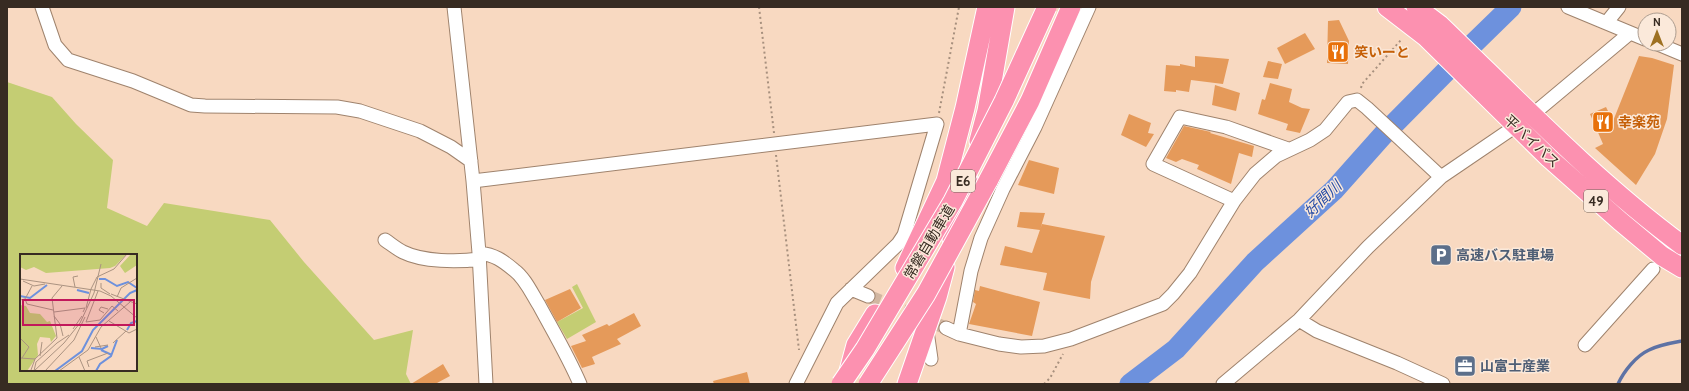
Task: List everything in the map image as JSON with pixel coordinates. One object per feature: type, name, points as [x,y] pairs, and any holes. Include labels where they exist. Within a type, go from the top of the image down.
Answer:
[{"type":"highway","points":[[846,384],[856,345],[905,267],[946,181],[965,108],[987,7]]},
{"type":"highway","points":[[907,384],[937,296],[987,111],[1005,7]]},
{"type":"highway","name":"常磐自動車道","points":[[841,384],[865,349],[953,201],[1004,101],[1047,7]]},
{"type":"highway","name":"常磐自動車道","points":[[868,384],[926,294],[962,230],[1030,101],[1071,7]]},
{"type":"highway","name":"平バイパス","points":[[1387,7],[1434,31],[1514,95],[1532,115],[1599,178],[1644,217],[1682,245]]},
{"type":"highway","name":"平バイパス","points":[[1416,7],[1493,104],[1620,221],[1662,256],[1682,268]]},
{"type":"highway","points":[[872,384],[893,347]]},
{"type":"street","points":[[42,7],[55,45],[68,60],[133,81],[191,104],[205,106],[337,107],[360,111],[420,131],[451,146],[471,161]]},
{"type":"street","points":[[454,7],[480,256],[486,384]]},
{"type":"street","points":[[959,334],[971,271],[981,238],[1003,189],[1035,127],[1089,7]]},
{"type":"street","points":[[1568,7],[1637,35]]},
{"type":"street","points":[[1607,22],[1619,7]]},
{"type":"street","points":[[1224,384],[1299,320],[1436,172],[1516,126],[1532,115],[1630,33]]},
{"type":"street","points":[[946,328],[959,334],[999,344],[1021,347],[1044,346],[1071,339],[1163,304],[1190,273],[1234,201],[1255,174],[1276,156],[1288,149],[1310,140],[1325,130],[1348,102],[1362,104],[1436,172]]},
{"type":"street","points":[[1234,201],[1153,164],[1180,118],[1226,127],[1288,149]]},
{"type":"street","points":[[473,180],[937,124],[904,235],[898,244],[837,303],[799,378]]},
{"type":"street","points":[[385,240],[403,253],[420,258],[463,261],[480,256],[494,255],[516,271],[531,292],[555,333],[580,384]]},
{"type":"street","points":[[1585,345],[1654,269]]},
{"type":"street","points":[[851,289],[868,296]]},
{"type":"street","points":[[1299,320],[1317,332],[1397,362],[1443,384]]},
{"type":"street","points":[[926,327],[931,359]]},
{"type":"path","points":[[759,7],[775,143],[799,378]]},
{"type":"path","points":[[937,124],[959,7]]},
{"type":"path","points":[[1362,104],[1362,84],[1401,40]]},
{"type":"path","points":[[1044,384],[1050,378],[1071,339]]},
{"type":"green space","points":[[7,82],[52,97],[76,124],[113,160],[107,208],[147,226],[164,203],[270,220],[304,262],[374,340],[413,330],[406,374],[411,384],[7,384]]},
{"type":"green space","points":[[577,284],[596,322],[567,339],[557,322],[583,308],[572,287]]},
{"type":"building","name":"笑いーと","points":[[1339,20],[1349,41],[1348,64],[1327,63],[1328,21]]},
{"type":"building","points":[[1305,33],[1315,49],[1285,64],[1277,48]]},
{"type":"building","points":[[1195,56],[1229,59],[1223,84],[1191,80],[1189,92],[1176,90],[1176,92],[1164,91],[1166,65],[1180,66],[1180,64],[1195,67]]},
{"type":"building","points":[[1639,56],[1652,58],[1674,65],[1667,119],[1655,154],[1636,185],[1595,148],[1603,144],[1590,114],[1606,107],[1613,121]]},
{"type":"building","points":[[1268,61],[1282,64],[1278,79],[1263,77]]},
{"type":"building","points":[[1270,83],[1292,89],[1289,102],[1302,108],[1310,109],[1300,133],[1286,130],[1288,124],[1258,114],[1262,99],[1265,100]]},
{"type":"building","points":[[1215,85],[1240,93],[1236,111],[1212,105]]},
{"type":"building","points":[[1129,114],[1151,123],[1148,133],[1154,134],[1146,147],[1121,135]]},
{"type":"building","points":[[1184,126],[1211,132],[1210,133],[1254,146],[1252,157],[1239,153],[1231,184],[1197,169],[1199,165],[1182,159],[1176,162],[1166,158]]},
{"type":"building","points":[[1029,160],[1059,168],[1054,194],[1018,185]]},
{"type":"building","points":[[1020,212],[1045,213],[1040,230],[1017,227]]},
{"type":"building","points":[[1042,224],[1105,236],[1091,282],[1090,299],[1043,290],[1047,273],[1000,265],[1005,246],[1032,253]]},
{"type":"building","points":[[980,286],[1040,302],[1032,336],[969,324],[976,304],[973,302],[975,290],[979,291]]},
{"type":"building","points":[[570,289],[581,308],[557,322],[545,300]]},
{"type":"building","points":[[634,313],[641,326],[617,339],[621,344],[592,357],[595,364],[582,368],[571,346],[586,341],[582,335],[607,324],[609,326]]},
{"type":"building","points":[[443,364],[450,376],[437,383],[438,384],[411,384]]},
{"type":"building","points":[[747,372],[750,384],[714,384],[713,381]]},
{"type":"waterway","name":"好間川","points":[[1130,384],[1176,349],[1255,262],[1334,190],[1383,135],[1511,7]]},
{"type":"waterway","points":[[1618,384],[1631,364],[1644,353],[1661,345],[1682,341]]},
{"type":"tunnel","points":[[868,296],[946,328]]},
{"type":"place","name":"笑いーと","points":[[1338,52]]},
{"type":"place","name":"幸楽苑","points":[[1603,122]]},
{"type":"place","name":"高速バス駐車場","points":[[1441,255]]},
{"type":"place","name":"山富士産業","points":[[1465,366]]}]
